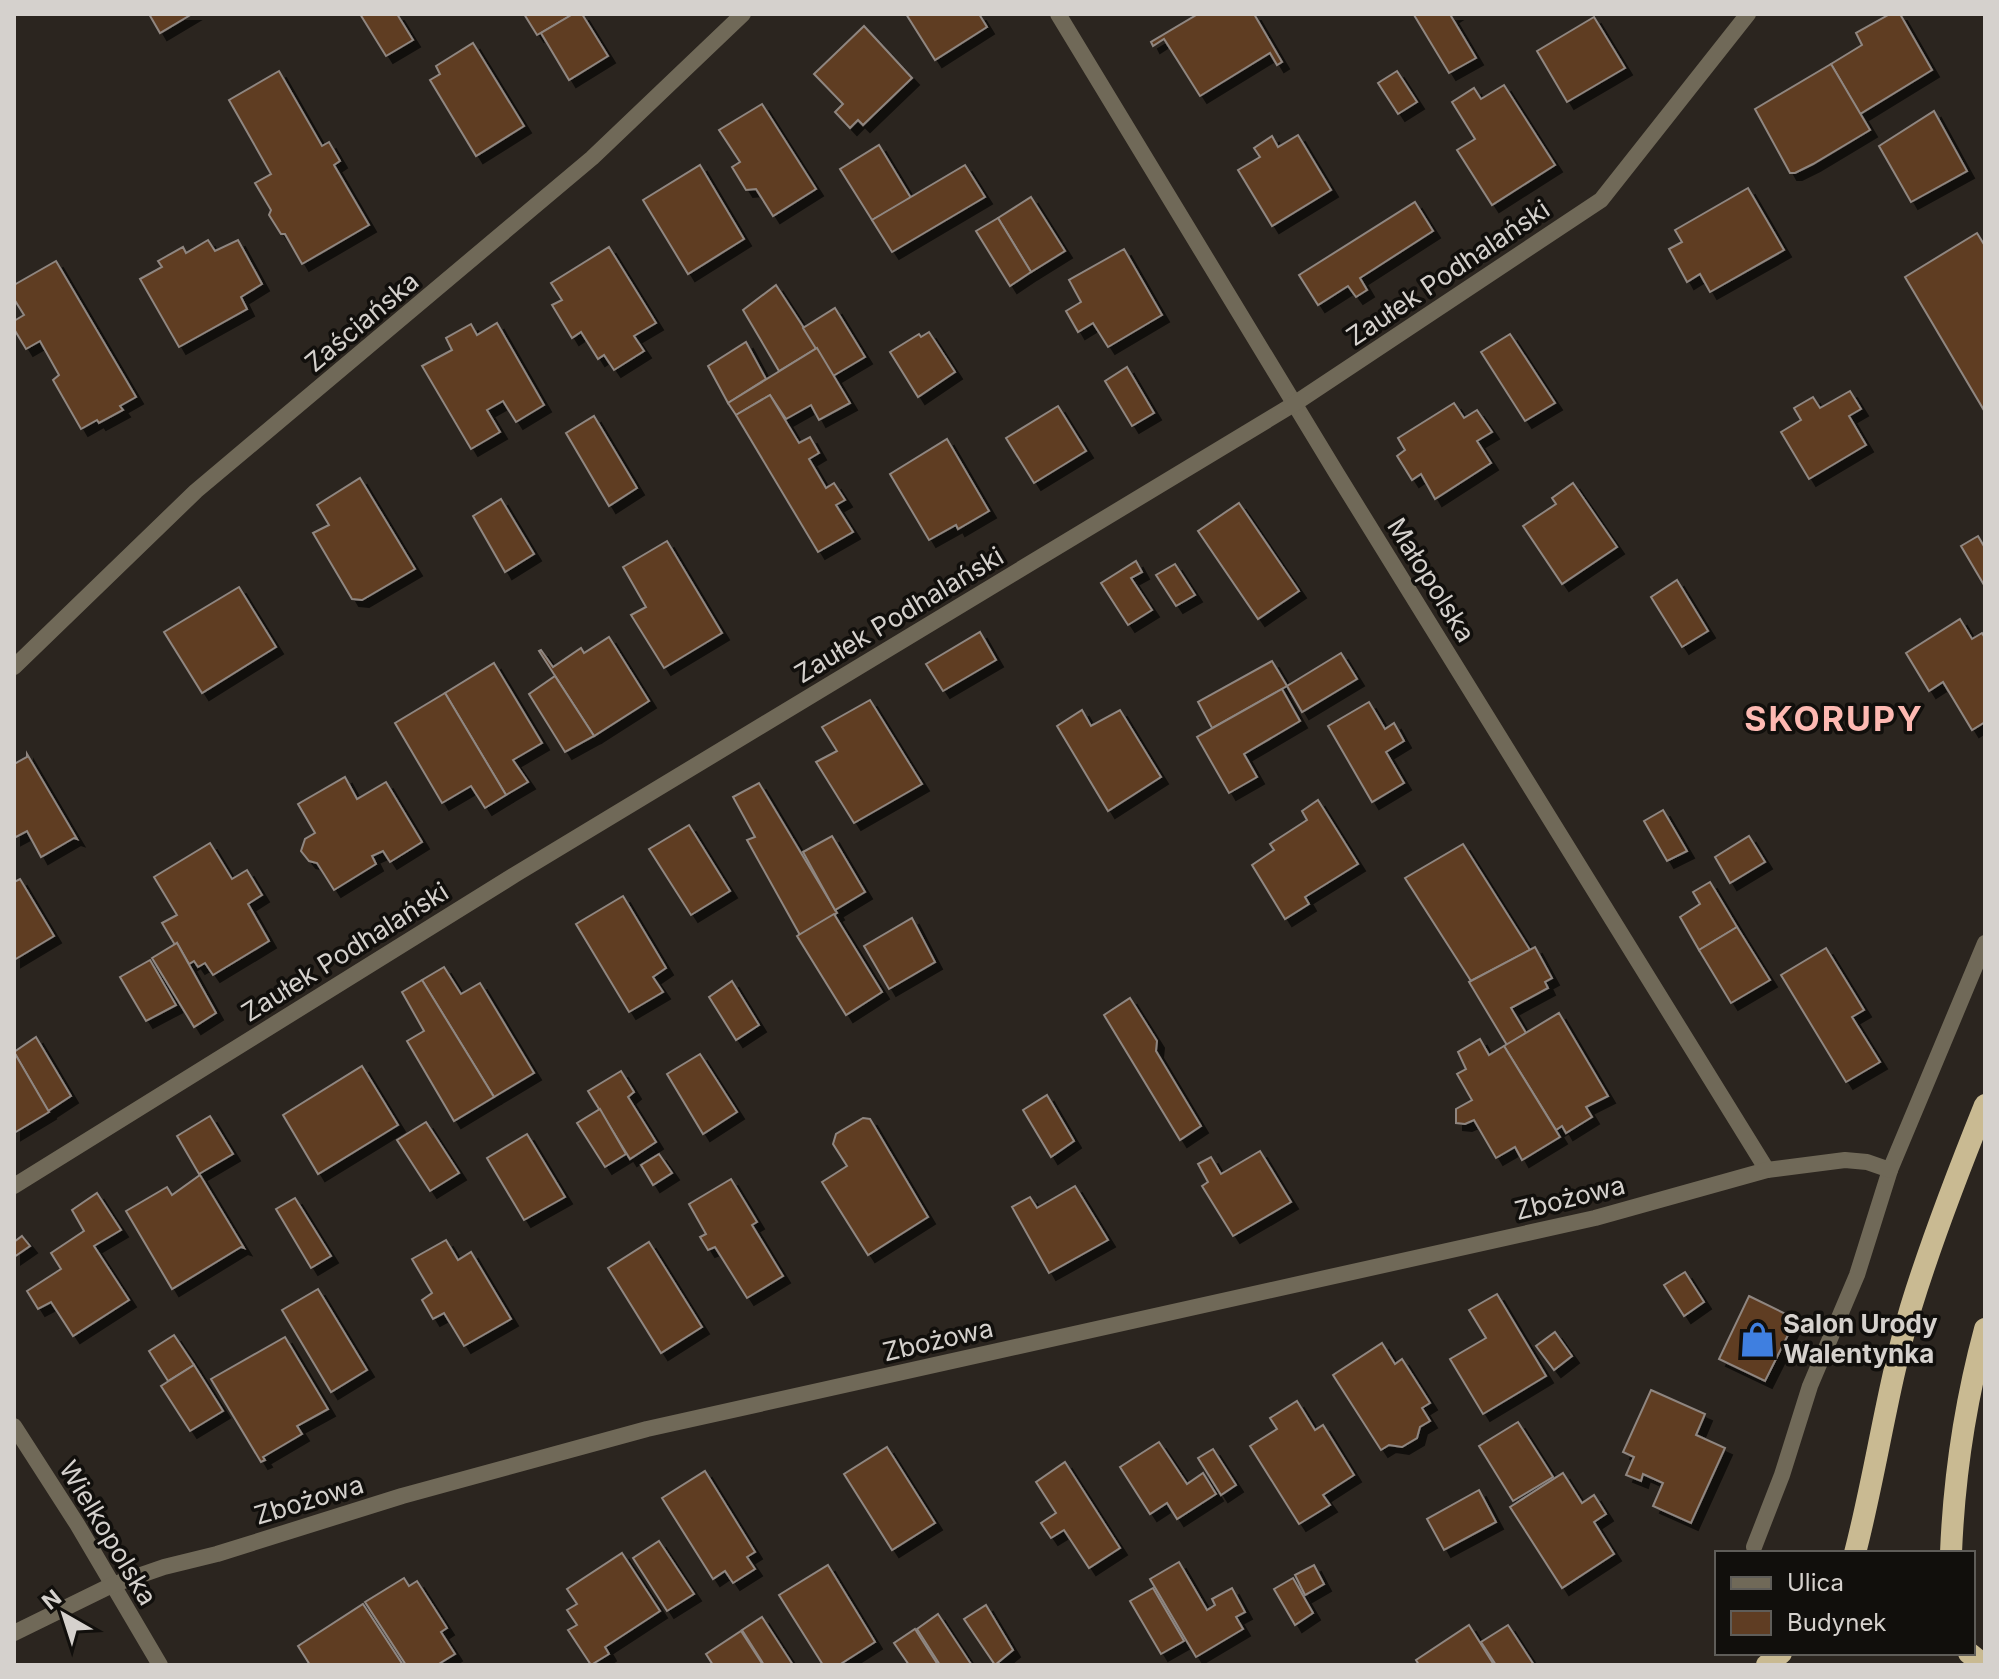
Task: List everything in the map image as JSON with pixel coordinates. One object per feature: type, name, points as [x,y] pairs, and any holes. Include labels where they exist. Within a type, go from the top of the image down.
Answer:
[{"type":"highway","points":[[1855,1551],[1910,1309],[1946,1201],[1985,1105]]},
{"type":"highway","points":[[1951,1551],[1958,1455],[1985,1329]]},
{"type":"street","name":"Małopolska","points":[[1058,14],[1294,404],[1767,1170]]},
{"type":"street","name":"Zaułek Podhalański","points":[[14,1186],[529,867],[1294,404],[1601,200],[1748,14]]},
{"type":"street","name":"Zaściańska","points":[[14,667],[196,491],[592,158],[732,18]]},
{"type":"street","points":[[1754,1547],[1782,1475],[1810,1386],[1857,1275],[1890,1170],[1985,943]]},
{"type":"street","name":"Zbożowa","points":[[14,1633],[112,1585],[402,1496],[647,1429],[1595,1218],[1767,1170],[1845,1160],[1867,1162],[1890,1170]]},
{"type":"street","name":"Wielkopolska","points":[[14,1426],[160,1665]]},
{"type":"building","points":[[149,14],[192,14],[160,33]]},
{"type":"building","points":[[360,14],[397,14],[413,40],[386,56]]},
{"type":"building","points":[[524,14],[573,14],[537,35]]},
{"type":"building","points":[[573,14],[582,14],[608,56],[569,80],[541,33]]},
{"type":"building","points":[[906,14],[979,14],[987,27],[935,60]]},
{"type":"building","points":[[1198,14],[1254,14],[1282,62],[1277,65],[1270,53],[1200,96],[1164,39],[1153,46],[1151,42]]},
{"type":"building","points":[[1454,14],[1451,16],[1476,58],[1449,73],[1414,15]]},
{"type":"building","points":[[1890,14],[1900,14],[1932,70],[1860,114],[1831,64],[1862,45],[1856,33]]},
{"type":"building","points":[[1594,17],[1625,68],[1567,102],[1537,51]]},
{"type":"building","points":[[864,26],[912,78],[863,125],[858,120],[850,128],[835,112],[843,104],[814,74]]},
{"type":"building","points":[[473,43],[524,126],[476,156],[430,80],[440,74],[436,66]]},
{"type":"building","points":[[1831,64],[1870,130],[1813,164],[1790,173],[1755,109]]},
{"type":"building","points":[[279,71],[322,146],[329,142],[340,161],[334,165],[369,225],[302,264],[285,234],[281,234],[269,215],[271,210],[255,183],[271,174],[229,100]]},
{"type":"building","points":[[1397,71],[1417,102],[1398,114],[1378,83]]},
{"type":"building","points":[[1504,85],[1555,165],[1492,205],[1457,150],[1475,139],[1452,102],[1474,88],[1481,99]]},
{"type":"building","points":[[762,104],[816,189],[773,216],[756,189],[746,190],[732,167],[740,162],[719,130]]},
{"type":"building","points":[[1934,111],[1967,171],[1911,202],[1879,146]]},
{"type":"building","points":[[1298,135],[1331,190],[1272,226],[1238,170],[1260,157],[1254,148],[1272,136],[1278,147]]},
{"type":"building","points":[[879,145],[911,198],[872,220],[840,169]]},
{"type":"building","points":[[700,165],[744,239],[688,274],[643,200]]},
{"type":"building","points":[[965,165],[985,197],[892,252],[872,220]]},
{"type":"building","points":[[1748,188],[1784,250],[1710,292],[1700,274],[1687,282],[1669,249],[1682,242],[1675,230]]},
{"type":"building","points":[[1031,197],[1065,251],[1031,272],[998,218]]},
{"type":"building","points":[[1415,202],[1433,231],[1360,278],[1367,290],[1356,297],[1348,286],[1318,305],[1299,275]]},
{"type":"building","points":[[998,218],[1031,272],[1010,286],[976,231]]},
{"type":"building","points":[[1977,233],[1985,246],[1985,412],[1905,277]]},
{"type":"building","points":[[208,240],[215,251],[238,240],[262,284],[241,297],[247,309],[179,347],[140,279],[162,267],[158,261],[183,247],[186,253]]},
{"type":"building","points":[[609,247],[656,323],[634,336],[644,351],[614,370],[604,355],[598,359],[581,332],[572,338],[552,305],[562,300],[551,283]]},
{"type":"building","points":[[1124,249],[1162,315],[1108,347],[1093,323],[1078,332],[1066,311],[1081,302],[1069,280]]},
{"type":"building","points":[[56,261],[136,397],[120,406],[123,410],[81,429],[53,380],[59,375],[40,341],[26,349],[14,329],[14,321],[24,315],[14,299],[14,285]]},
{"type":"building","points":[[776,285],[817,348],[779,371],[743,310]]},
{"type":"building","points":[[835,308],[865,357],[833,376],[803,328]]},
{"type":"building","points":[[497,323],[544,405],[516,422],[503,401],[487,410],[500,432],[471,449],[422,366],[452,350],[446,338],[471,324],[477,335]]},
{"type":"building","points":[[929,332],[955,372],[918,397],[890,352],[919,334],[921,337]]},
{"type":"building","points":[[1510,334],[1555,403],[1525,421],[1481,352]]},
{"type":"building","points":[[746,342],[766,379],[728,403],[708,366]]},
{"type":"building","points":[[817,348],[850,403],[819,420],[811,405],[786,419],[770,395],[736,415],[728,403]]},
{"type":"building","points":[[1127,367],[1154,413],[1132,426],[1105,381]]},
{"type":"building","points":[[1850,391],[1861,409],[1849,416],[1866,445],[1809,479],[1781,432],[1801,420],[1794,408],[1813,397],[1820,408]]},
{"type":"building","points":[[770,395],[799,443],[810,437],[819,453],[809,459],[826,488],[834,483],[845,500],[836,505],[853,532],[818,552],[736,415]]},
{"type":"building","points":[[1454,403],[1464,418],[1477,410],[1492,432],[1477,441],[1491,463],[1435,499],[1421,474],[1412,480],[1397,456],[1405,450],[1398,438]]},
{"type":"building","points":[[1058,406],[1086,451],[1034,483],[1006,438]]},
{"type":"building","points":[[594,416],[637,488],[609,506],[566,433]]},
{"type":"building","points":[[947,439],[989,511],[958,529],[956,525],[929,540],[890,474]]},
{"type":"building","points":[[360,478],[415,569],[362,600],[352,599],[313,533],[329,525],[317,505]]},
{"type":"building","points":[[1573,483],[1617,547],[1562,584],[1523,526],[1556,504],[1552,498]]},
{"type":"building","points":[[501,499],[534,554],[505,572],[473,516]]},
{"type":"building","points":[[1239,503],[1299,591],[1258,619],[1198,531]]},
{"type":"building","points":[[1978,536],[1985,548],[1984,585],[1961,546]]},
{"type":"building","points":[[667,541],[722,633],[664,668],[631,615],[646,607],[623,567]]},
{"type":"building","points":[[1136,561],[1142,572],[1131,578],[1152,610],[1128,625],[1101,583]]},
{"type":"building","points":[[1175,564],[1195,595],[1176,606],[1156,575]]},
{"type":"building","points":[[1677,580],[1708,631],[1682,647],[1651,597]]},
{"type":"building","points":[[239,587],[276,647],[202,693],[164,632]]},
{"type":"building","points":[[1960,619],[1972,639],[1982,633],[1985,638],[1985,722],[1972,730],[1943,682],[1929,691],[1906,653]]},
{"type":"building","points":[[980,632],[996,660],[943,691],[926,664]]},
{"type":"building","points":[[609,637],[649,701],[594,736],[539,651],[553,667],[581,648],[584,653]]},
{"type":"building","points":[[1341,653],[1357,679],[1302,712],[1287,686]]},
{"type":"building","points":[[1272,661],[1287,686],[1212,728],[1198,702]]},
{"type":"building","points":[[494,663],[542,743],[513,760],[528,782],[506,795],[445,693]]},
{"type":"building","points":[[555,676],[594,736],[565,752],[529,694]]},
{"type":"building","points":[[1282,689],[1300,721],[1244,754],[1257,777],[1229,793],[1197,737]]},
{"type":"building","points":[[445,693],[506,795],[485,808],[471,786],[442,803],[395,723]]},
{"type":"building","points":[[870,700],[922,784],[854,823],[816,762],[837,751],[822,727]]},
{"type":"building","points":[[1369,702],[1385,729],[1394,723],[1404,741],[1386,752],[1404,783],[1372,802],[1328,726]]},
{"type":"building","points":[[1082,710],[1091,726],[1120,710],[1161,777],[1108,811],[1057,726]]},
{"type":"building","points":[[27,754],[77,839],[41,857],[27,831],[14,838],[14,764]]},
{"type":"building","points":[[345,777],[357,799],[386,782],[422,842],[390,862],[383,851],[372,856],[376,864],[334,890],[317,863],[309,861],[301,851],[305,839],[315,833],[298,804]]},
{"type":"building","points":[[759,783],[837,913],[800,935],[747,840],[755,837],[733,797]]},
{"type":"building","points":[[1318,800],[1358,864],[1305,897],[1309,904],[1285,919],[1252,865],[1274,850],[1270,844],[1307,820],[1302,811]]},
{"type":"building","points":[[1663,810],[1687,851],[1667,861],[1644,821]]},
{"type":"building","points":[[689,825],[730,891],[691,915],[649,849]]},
{"type":"building","points":[[832,836],[865,892],[835,910],[803,852]]},
{"type":"building","points":[[1749,836],[1765,862],[1730,883],[1715,857]]},
{"type":"building","points":[[210,843],[232,879],[247,870],[262,895],[248,904],[269,941],[213,975],[205,963],[198,967],[194,961],[189,964],[177,943],[175,945],[162,923],[177,915],[154,877]]},
{"type":"building","points":[[1463,844],[1530,950],[1471,981],[1405,878]]},
{"type":"building","points":[[20,879],[54,936],[14,960],[14,882]]},
{"type":"building","points":[[1710,882],[1737,927],[1699,950],[1680,917],[1700,904],[1693,892]]},
{"type":"building","points":[[623,896],[666,968],[653,977],[663,992],[629,1012],[576,924]]},
{"type":"building","points":[[834,914],[882,992],[846,1015],[797,936]]},
{"type":"building","points":[[912,918],[935,962],[889,989],[864,946]]},
{"type":"building","points":[[1737,927],[1770,980],[1731,1003],[1699,950]]},
{"type":"building","points":[[177,943],[216,1013],[194,1027],[152,958]]},
{"type":"building","points":[[1535,947],[1552,978],[1545,982],[1548,988],[1511,1008],[1526,1033],[1507,1045],[1469,982]]},
{"type":"building","points":[[1826,948],[1864,1010],[1852,1017],[1880,1062],[1846,1082],[1781,975]]},
{"type":"building","points":[[150,960],[176,1005],[146,1021],[120,977]]},
{"type":"building","points":[[444,967],[461,994],[480,983],[534,1073],[494,1097],[422,980]]},
{"type":"building","points":[[422,980],[494,1097],[454,1121],[407,1041],[424,1031],[402,992]]},
{"type":"building","points":[[732,981],[759,1025],[736,1040],[709,997]]},
{"type":"building","points":[[1130,998],[1157,1041],[1156,1051],[1201,1126],[1180,1140],[1104,1015]]},
{"type":"building","points":[[1559,1013],[1608,1096],[1586,1107],[1592,1117],[1566,1133],[1562,1126],[1556,1130],[1504,1046]]},
{"type":"building","points":[[36,1037],[71,1096],[48,1111],[14,1052]]},
{"type":"building","points":[[1480,1039],[1489,1055],[1504,1046],[1560,1137],[1522,1160],[1515,1147],[1496,1158],[1474,1120],[1465,1124],[1456,1123],[1456,1109],[1472,1100],[1457,1074],[1466,1069],[1458,1052]]},
{"type":"building","points":[[14,1052],[49,1112],[14,1133]]},
{"type":"building","points":[[700,1054],[737,1112],[703,1134],[667,1074]]},
{"type":"building","points":[[362,1066],[398,1125],[318,1174],[283,1115]]},
{"type":"building","points":[[621,1071],[634,1092],[628,1097],[656,1142],[630,1159],[588,1091]]},
{"type":"building","points":[[1047,1095],[1074,1141],[1051,1157],[1023,1110]]},
{"type":"building","points":[[600,1109],[626,1154],[605,1167],[577,1123]]},
{"type":"building","points":[[210,1116],[233,1154],[199,1174],[177,1136]]},
{"type":"building","points":[[863,1118],[870,1119],[928,1217],[868,1255],[822,1182],[847,1166],[833,1144],[836,1134]]},
{"type":"building","points":[[426,1122],[459,1173],[430,1191],[397,1140]]},
{"type":"building","points":[[527,1134],[565,1197],[524,1220],[487,1158]]},
{"type":"building","points":[[1260,1151],[1291,1202],[1233,1236],[1202,1186],[1208,1182],[1198,1164],[1211,1157],[1221,1174]]},
{"type":"building","points":[[659,1154],[672,1173],[653,1185],[641,1165]]},
{"type":"building","points":[[200,1175],[244,1248],[172,1289],[126,1211],[167,1187],[172,1195]]},
{"type":"building","points":[[731,1179],[757,1222],[752,1225],[783,1276],[747,1298],[715,1247],[708,1250],[700,1237],[706,1234],[689,1204]]},
{"type":"building","points":[[1075,1186],[1108,1240],[1049,1273],[1012,1207],[1030,1197],[1037,1208]]},
{"type":"building","points":[[97,1193],[121,1230],[94,1246],[129,1300],[73,1336],[51,1302],[38,1309],[27,1291],[61,1269],[51,1253],[84,1231],[72,1210]]},
{"type":"building","points":[[295,1198],[331,1256],[311,1268],[276,1209]]},
{"type":"building","points":[[22,1236],[30,1246],[14,1257],[14,1242]]},
{"type":"building","points":[[446,1240],[458,1260],[471,1252],[511,1319],[464,1346],[444,1313],[433,1319],[422,1300],[432,1293],[412,1259]]},
{"type":"building","points":[[649,1242],[702,1327],[661,1353],[608,1268]]},
{"type":"building","points":[[1685,1272],[1704,1302],[1684,1316],[1664,1285]]},
{"type":"building","points":[[318,1289],[367,1370],[331,1392],[282,1310]]},
{"type":"building","points":[[1497,1294],[1546,1376],[1483,1414],[1450,1359],[1486,1338],[1469,1310]]},
{"type":"building","name":"Salon Urody Walentynka","points":[[1749,1296],[1796,1319],[1765,1381],[1719,1359]]},
{"type":"building","points":[[1555,1332],[1572,1356],[1554,1370],[1536,1346]]},
{"type":"building","points":[[174,1335],[194,1365],[168,1381],[149,1351]]},
{"type":"building","points":[[285,1337],[328,1409],[297,1426],[302,1434],[263,1457],[265,1460],[261,1462],[211,1379]]},
{"type":"building","points":[[1382,1343],[1395,1364],[1402,1359],[1430,1403],[1422,1408],[1430,1421],[1420,1427],[1417,1438],[1402,1447],[1389,1445],[1381,1450],[1333,1375]]},
{"type":"building","points":[[194,1365],[223,1411],[190,1431],[161,1386]]},
{"type":"building","points":[[1651,1390],[1705,1414],[1696,1435],[1725,1448],[1691,1523],[1653,1506],[1663,1483],[1643,1474],[1641,1481],[1626,1475],[1634,1457],[1623,1452]]},
{"type":"building","points":[[1297,1401],[1315,1430],[1323,1425],[1354,1475],[1323,1495],[1330,1505],[1299,1524],[1250,1446],[1277,1429],[1270,1418]]},
{"type":"building","points":[[1518,1422],[1553,1477],[1513,1501],[1479,1446]]},
{"type":"building","points":[[1159,1442],[1187,1484],[1203,1473],[1216,1494],[1177,1519],[1167,1503],[1150,1514],[1120,1467]]},
{"type":"building","points":[[887,1447],[935,1523],[892,1550],[844,1474]]},
{"type":"building","points":[[1213,1449],[1236,1485],[1221,1495],[1198,1458]]},
{"type":"building","points":[[1065,1462],[1120,1548],[1089,1568],[1064,1530],[1051,1538],[1041,1523],[1056,1513],[1036,1482]]},
{"type":"building","points":[[705,1471],[755,1552],[747,1557],[755,1569],[733,1583],[725,1571],[713,1579],[662,1498]]},
{"type":"building","points":[[1563,1473],[1582,1503],[1594,1495],[1606,1514],[1594,1522],[1614,1554],[1562,1588],[1510,1507]]},
{"type":"building","points":[[1479,1490],[1496,1522],[1444,1550],[1427,1519]]},
{"type":"building","points":[[659,1541],[694,1594],[667,1611],[633,1558]]},
{"type":"building","points":[[622,1553],[660,1611],[605,1647],[609,1654],[591,1665],[568,1630],[577,1625],[567,1610],[577,1604],[567,1589]]},
{"type":"building","points":[[1179,1562],[1207,1610],[1215,1605],[1212,1599],[1232,1588],[1245,1612],[1236,1617],[1243,1629],[1196,1657],[1150,1579]]},
{"type":"building","points":[[828,1565],[875,1642],[839,1665],[823,1665],[779,1595]]},
{"type":"building","points":[[1314,1565],[1324,1584],[1305,1595],[1295,1575]]},
{"type":"building","points":[[404,1578],[409,1586],[417,1581],[447,1628],[441,1632],[455,1654],[437,1665],[406,1665],[365,1602]]},
{"type":"building","points":[[1293,1578],[1313,1613],[1295,1625],[1274,1589]]},
{"type":"building","points":[[1153,1588],[1184,1641],[1161,1654],[1130,1601]]},
{"type":"building","points":[[363,1604],[403,1665],[310,1665],[298,1646]]},
{"type":"building","points":[[986,1605],[1013,1650],[995,1665],[964,1619]]},
{"type":"building","points":[[938,1614],[970,1665],[940,1665],[917,1629]]},
{"type":"building","points":[[762,1617],[793,1665],[764,1665],[742,1630]]},
{"type":"building","points":[[1469,1625],[1494,1665],[1419,1665],[1416,1660]]},
{"type":"building","points":[[1508,1625],[1534,1665],[1496,1665],[1481,1642]]},
{"type":"building","points":[[915,1629],[938,1665],[909,1665],[894,1643]]},
{"type":"building","points":[[741,1631],[763,1665],[713,1665],[706,1654]]},
{"type":"place","name":"Salon Urody Walentynka","points":[[1757,1339]]},
{"type":"district","name":"SKORUPY","points":[[1834,719]]}]
